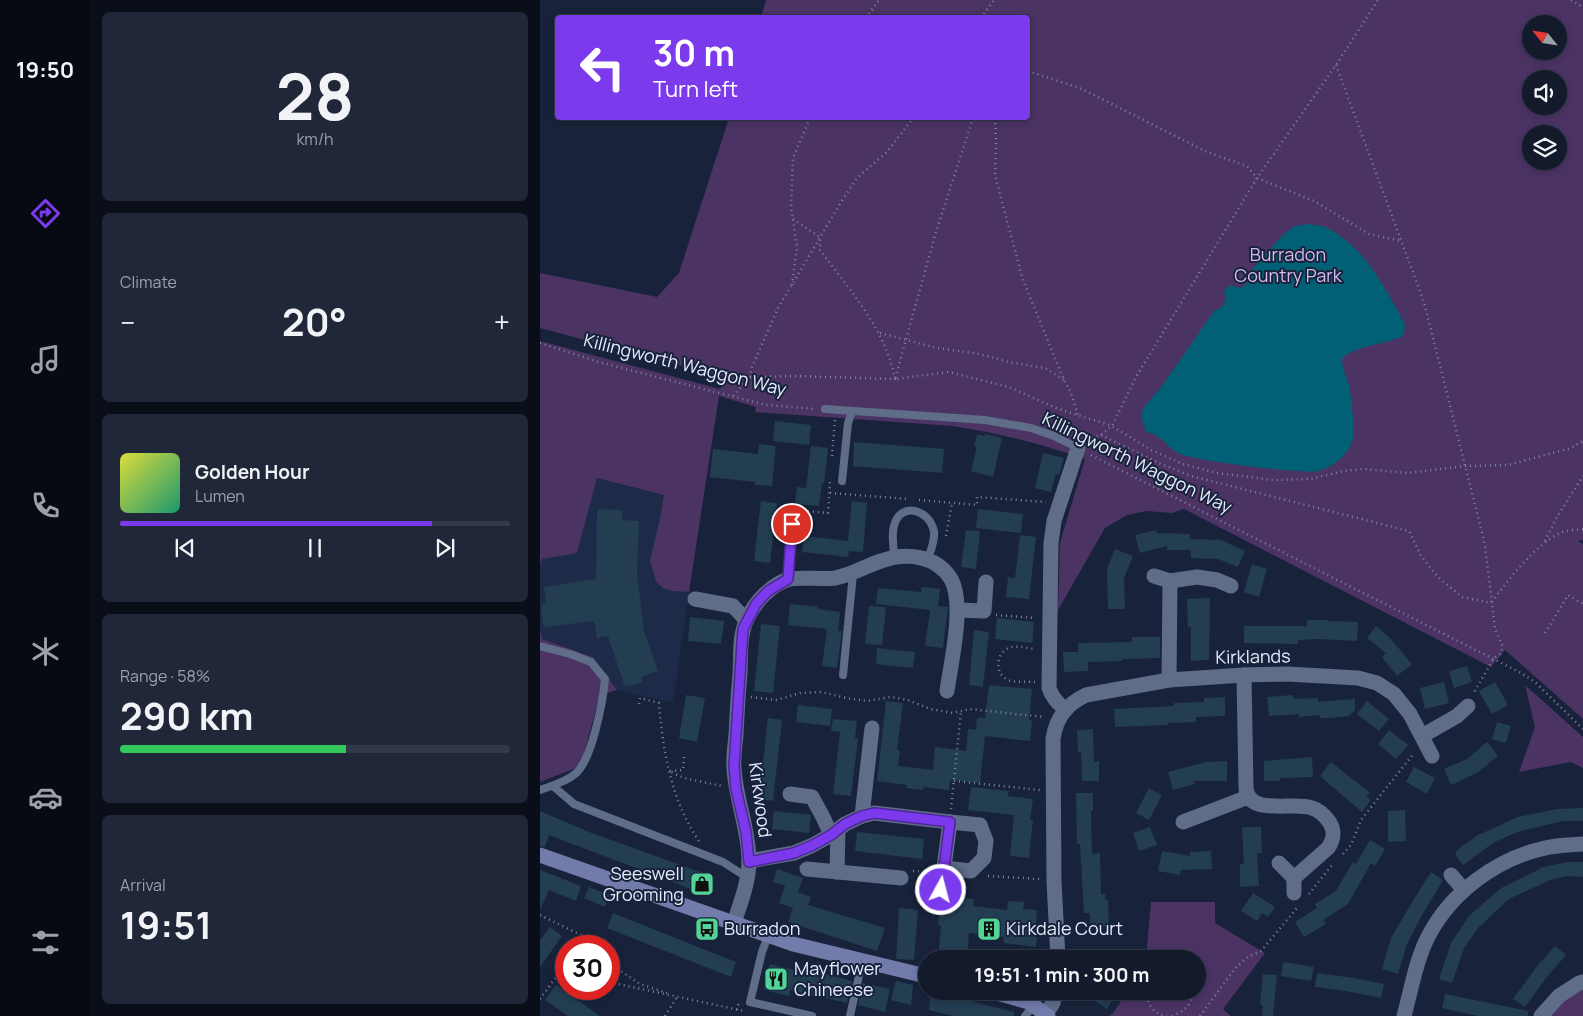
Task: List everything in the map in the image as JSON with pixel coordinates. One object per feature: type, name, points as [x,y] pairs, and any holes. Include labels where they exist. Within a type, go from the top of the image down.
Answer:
[{"type":"main road","points":[[540,855],[768,936],[862,962],[918,974]]},
{"type":"main road","points":[[1024,1000],[1038,1013]]},
{"type":"street","points":[[1058,950],[1054,881],[1053,738],[1061,714],[1051,694],[1049,683],[1051,542],[1054,521],[1078,448]]},
{"type":"street","points":[[788,579],[818,580],[835,578],[853,574],[880,561],[894,557],[928,558],[941,568],[951,580],[957,595],[958,610],[947,691]]},
{"type":"street","points":[[1154,576],[1170,581],[1197,577],[1217,580],[1231,586]]},
{"type":"street","name":"Kirkwood","points":[[734,923],[748,878],[749,862],[746,832],[736,789],[734,766],[743,629],[756,604],[768,591],[788,579]]},
{"type":"street","points":[[1169,680],[1170,581]]},
{"type":"street","points":[[958,610],[984,611],[986,582]]},
{"type":"street","points":[[695,600],[733,606],[746,620]]},
{"type":"street","name":"Kirklands","points":[[1061,714],[1074,700],[1086,695],[1169,680],[1287,674],[1363,679],[1377,683],[1394,694],[1422,736],[1432,756]]},
{"type":"street","points":[[1244,675],[1246,787],[1250,801],[1261,804],[1312,807],[1341,830],[1328,848],[1294,885],[1279,863]]},
{"type":"street","points":[[1422,736],[1457,716],[1468,706]]},
{"type":"street","points":[[862,816],[872,728]]},
{"type":"street","name":"Kirkwood","points":[[790,794],[812,797],[834,832]]},
{"type":"street","points":[[1183,822],[1248,797]]},
{"type":"street","points":[[749,862],[794,853],[811,846],[862,816],[874,813],[980,825],[986,841],[984,858],[971,871],[944,868]]},
{"type":"street","points":[[941,890],[950,822]]},
{"type":"street","points":[[834,832],[837,872]]},
{"type":"street","points":[[1404,1016],[1423,948],[1429,935],[1464,890],[1498,866],[1527,853],[1556,846],[1583,844]]},
{"type":"street","points":[[807,869],[901,878]]},
{"type":"street","points":[[1451,875],[1464,890]]},
{"type":"street","points":[[1541,1016],[1559,996],[1583,982]]},
{"type":"street","points":[[1038,1013],[1054,1000]]},
{"type":"lane","name":"Killingworth Waggon Way","points":[[825,410],[985,420],[1031,428],[1054,436],[1078,448]]},
{"type":"lane","points":[[842,481],[848,423],[852,412]]},
{"type":"lane","points":[[894,557],[894,523],[900,516],[911,511],[923,513],[930,519],[933,527],[933,544],[928,558]]},
{"type":"lane","points":[[788,579],[792,524]]},
{"type":"lane","points":[[843,675],[853,574]]},
{"type":"lane","points":[[540,646],[591,662],[605,680],[603,700],[586,759],[576,774],[553,786],[540,790]]},
{"type":"lane","points":[[553,786],[574,804],[723,862],[748,878]]},
{"type":"lane","points":[[768,936],[762,952],[750,1002],[812,1016]]},
{"type":"lane","points":[[850,1016],[862,962]]},
{"type":"path","points":[[868,15],[878,0]]},
{"type":"path","points":[[983,15],[994,0]]},
{"type":"path","points":[[1078,448],[1084,440],[1101,435],[1112,426],[1136,377],[1257,178],[1336,65],[1378,0]]},
{"type":"path","points":[[1571,0],[1583,7]]},
{"type":"path","points":[[1336,65],[1424,302],[1485,546],[1495,629],[1503,648],[1500,654],[1494,658],[1468,706]]},
{"type":"path","points":[[1030,72],[1082,89],[1207,152],[1247,166],[1257,178],[1314,201],[1369,234],[1401,241]]},
{"type":"path","points":[[792,286],[797,247],[791,207],[793,158],[809,120]]},
{"type":"path","points":[[733,396],[750,377],[752,367],[778,308],[857,178],[887,152],[911,120]]},
{"type":"path","points":[[895,379],[936,232],[972,120]]},
{"type":"path","points":[[995,120],[995,175],[1023,280],[1071,393],[1078,415]]},
{"type":"path","points":[[793,219],[820,237]]},
{"type":"path","points":[[820,237],[820,250],[880,333],[892,364],[895,379]]},
{"type":"path","points":[[880,333],[937,348],[979,354],[1009,362],[1045,368],[1064,380]]},
{"type":"path","name":"Killingworth Waggon Way","points":[[540,344],[599,362],[766,405],[825,410]]},
{"type":"path","points":[[750,377],[796,376],[895,379],[949,372],[1009,387],[1056,408],[1112,426],[1151,450],[1183,464],[1217,473],[1273,480],[1310,479],[1344,471],[1364,469],[1408,473],[1465,466],[1508,465],[1571,448],[1583,441]]},
{"type":"path","points":[[832,456],[836,411]]},
{"type":"path","points":[[1101,435],[1161,464],[1191,476],[1409,531],[1421,556],[1438,577],[1462,596],[1491,603]]},
{"type":"path","name":"Killingworth Waggon Way","points":[[1078,448],[1494,658],[1535,682],[1583,729]]},
{"type":"path","points":[[792,524],[793,510],[828,513],[831,475]]},
{"type":"path","points":[[1545,542],[1557,517],[1583,476]]},
{"type":"path","points":[[830,493],[977,505],[977,497],[1060,504]]},
{"type":"path","points":[[1491,603],[1509,579],[1545,542],[1562,532],[1583,529]]},
{"type":"path","points":[[1545,633],[1568,595],[1583,604]]},
{"type":"path","points":[[991,615],[1049,619]]},
{"type":"path","points":[[1049,650],[1012,647],[1002,653],[998,664],[1001,674],[1010,680],[1049,683]]},
{"type":"path","points":[[738,696],[777,700],[800,694],[822,692],[867,701],[891,697],[908,700],[930,709],[953,713],[970,709],[1061,714]]},
{"type":"path","points":[[639,704],[640,698],[659,703],[662,739],[678,802],[694,834],[711,857]]},
{"type":"path","points":[[950,822],[961,711]]},
{"type":"path","points":[[669,771],[683,770],[684,756]]},
{"type":"path","points":[[669,771],[684,778],[736,789]]},
{"type":"path","points":[[954,782],[1054,792]]},
{"type":"path","points":[[540,915],[581,935]]},
{"type":"path","points":[[620,970],[640,984],[678,997]]},
{"type":"path","points":[[540,999],[555,979]]},
{"type":"path","points":[[620,984],[746,1012]]},
{"type":"path","points":[[665,1016],[678,997]]},
{"type":"path","points":[[1148,1000],[1149,1005],[1156,1012],[1167,1016]]},
{"type":"path","points":[[1172,1016],[1186,1009],[1191,1000]]},
{"type":"path","points":[[737,1010],[739,1001]]},
{"type":"path","points":[[1153,1016],[1156,1012]]},
{"type":"shaded area","points":[[1308,224],[1327,228],[1340,236],[1363,257],[1381,282],[1405,327],[1403,336],[1354,351],[1342,359],[1343,369],[1350,389],[1354,428],[1353,439],[1348,450],[1340,459],[1324,469],[1318,471],[1291,471],[1204,460],[1188,456],[1178,453],[1156,435],[1146,432],[1141,416],[1143,409],[1164,383],[1214,311],[1222,307],[1226,300],[1224,292],[1229,285],[1241,288],[1247,283],[1253,268],[1284,234],[1295,226]]},
{"type":"shaded area","points":[[597,478],[702,505],[673,703],[617,690],[593,657],[542,639],[540,629],[540,565],[542,559],[577,552]]},
{"type":"green space","name":"Burradon Country Park","points":[[766,0],[1583,0],[1583,540],[1578,541],[1583,544],[1583,719],[1505,650],[1491,667],[1184,509],[1172,513],[1146,511],[1127,515],[1105,528],[1058,610],[1060,543],[1085,459],[1053,448],[953,426],[755,412],[756,407],[719,396],[689,592],[672,591],[663,588],[656,581],[650,561],[664,495],[597,478],[577,553],[542,559],[540,565],[540,341],[720,389],[728,378],[540,328],[540,273],[657,297],[679,273],[728,120],[1030,120],[1030,15],[762,15]]},
{"type":"green space","points":[[540,629],[542,639],[593,657],[617,690],[600,695],[582,761],[573,769],[540,782]]},
{"type":"green space","points":[[1525,685],[1583,737],[1583,768],[1571,762],[1519,772],[1535,727]]},
{"type":"green space","points":[[1151,902],[1215,902],[1215,923],[1265,953],[1223,1009],[1231,1016],[1109,1016],[1122,1000],[1206,1000],[1206,950],[1147,950]]},
{"type":"green space","points":[[1583,987],[1583,1016],[1549,1016],[1563,1000]]},
{"type":"building","points":[[775,421],[811,425],[809,445],[773,441]]},
{"type":"building","points":[[977,434],[1002,438],[993,477],[971,471],[977,447],[974,446]]},
{"type":"building","points":[[854,442],[944,449],[942,473],[853,466]]},
{"type":"building","points":[[759,444],[776,446],[772,486],[755,485],[755,482],[710,477],[713,449],[758,454]]},
{"type":"building","points":[[811,446],[828,448],[819,506],[795,504],[797,487],[806,488]]},
{"type":"building","points":[[1043,453],[1064,458],[1059,475],[1056,474],[1051,492],[1035,488]]},
{"type":"building","points":[[761,501],[777,503],[770,563],[754,561]]},
{"type":"building","points":[[852,501],[867,503],[863,552],[849,551],[848,557],[802,552],[804,536],[848,541]]},
{"type":"building","points":[[597,509],[623,510],[622,520],[639,521],[637,573],[644,631],[658,671],[641,677],[643,682],[625,687],[608,636],[597,638],[594,621],[545,627],[543,624],[541,604],[546,603],[544,587],[596,579]]},
{"type":"building","points":[[978,509],[1023,514],[1021,533],[976,528]]},
{"type":"building","points":[[966,530],[980,531],[976,569],[961,567]]},
{"type":"building","points":[[1156,530],[1157,533],[1190,534],[1190,539],[1221,540],[1245,551],[1238,567],[1218,559],[1191,558],[1191,550],[1167,550],[1167,546],[1140,553],[1135,535]]},
{"type":"building","points":[[1020,535],[1036,537],[1029,599],[1006,597],[1008,577],[1015,578]]},
{"type":"building","points":[[1115,549],[1133,556],[1124,578],[1125,609],[1108,609],[1107,569]]},
{"type":"building","points":[[1252,564],[1267,569],[1259,597],[1244,592]]},
{"type":"building","points":[[922,587],[940,589],[938,606],[948,607],[943,648],[925,646],[930,610],[876,604],[878,588],[921,592]]},
{"type":"building","points":[[1210,598],[1209,660],[1191,661],[1191,627],[1188,627],[1187,599]]},
{"type":"building","points":[[790,604],[840,612],[838,631],[842,631],[837,668],[822,666],[827,629],[788,625]]},
{"type":"building","points":[[869,606],[886,607],[882,645],[865,644]]},
{"type":"building","points":[[690,617],[724,621],[721,644],[688,641]]},
{"type":"building","points":[[997,618],[1034,622],[1032,643],[995,639]]},
{"type":"building","points":[[1307,620],[1358,622],[1357,641],[1318,639],[1298,640],[1298,644],[1244,643],[1244,626],[1307,626]]},
{"type":"building","points":[[761,624],[780,626],[773,693],[754,691]]},
{"type":"building","points":[[1376,626],[1389,637],[1412,664],[1397,676],[1382,657],[1386,653],[1367,638]]},
{"type":"building","points":[[974,630],[989,632],[983,687],[969,685]]},
{"type":"building","points":[[1132,637],[1160,637],[1160,658],[1088,662],[1088,671],[1064,672],[1063,652],[1078,652],[1078,643],[1132,642]]},
{"type":"building","points":[[877,648],[915,652],[913,668],[876,664]]},
{"type":"building","points":[[1467,666],[1472,682],[1454,688],[1449,671]]},
{"type":"building","points":[[1444,682],[1449,703],[1425,709],[1420,688]]},
{"type":"building","points":[[1495,682],[1508,705],[1492,714],[1479,691]]},
{"type":"building","points":[[989,685],[1032,689],[1029,720],[1032,720],[1030,741],[985,736],[980,783],[950,780],[949,790],[924,787],[923,790],[906,788],[907,785],[877,781],[886,701],[903,703],[897,750],[900,751],[898,766],[933,770],[935,747],[966,751],[968,729],[976,730],[977,718],[985,718]]},
{"type":"building","points":[[686,695],[705,698],[697,742],[679,738]]},
{"type":"building","points":[[1293,695],[1293,699],[1318,698],[1318,702],[1355,699],[1355,710],[1349,716],[1329,718],[1320,718],[1320,715],[1299,717],[1299,714],[1269,716],[1267,697]]},
{"type":"building","points":[[1225,697],[1225,716],[1196,717],[1196,722],[1168,723],[1168,725],[1115,727],[1114,709],[1174,706],[1174,703],[1204,702],[1204,698]]},
{"type":"building","points":[[1367,701],[1389,719],[1379,731],[1357,714]]},
{"type":"building","points":[[798,705],[832,709],[830,726],[796,722]]},
{"type":"building","points":[[768,718],[782,720],[773,801],[759,799]]},
{"type":"building","points":[[833,719],[857,721],[855,738],[858,739],[851,796],[833,794],[840,732],[831,731]]},
{"type":"building","points":[[1497,722],[1511,726],[1506,743],[1492,739]]},
{"type":"building","points":[[1093,729],[1094,762],[1099,761],[1099,781],[1082,781],[1081,752],[1078,752],[1077,730]]},
{"type":"building","points":[[1389,730],[1408,745],[1396,759],[1378,744]]},
{"type":"building","points":[[1487,742],[1498,756],[1477,773],[1451,785],[1444,769],[1467,759]]},
{"type":"building","points":[[1312,757],[1313,777],[1280,778],[1280,781],[1264,781],[1264,761]]},
{"type":"building","points":[[1227,761],[1227,781],[1194,781],[1194,784],[1173,790],[1168,772],[1206,762]]},
{"type":"building","points":[[1331,762],[1370,793],[1366,797],[1371,800],[1362,812],[1320,776]]},
{"type":"building","points":[[1414,767],[1435,778],[1427,794],[1406,782]]},
{"type":"building","points":[[971,787],[1009,791],[1008,796],[1033,799],[1030,820],[1033,820],[1029,858],[1010,856],[1014,815],[968,810]]},
{"type":"building","points":[[1149,788],[1162,795],[1149,820],[1136,813]]},
{"type":"building","points":[[1076,793],[1093,793],[1093,811],[1091,811],[1092,854],[1100,853],[1101,894],[1105,894],[1105,900],[1108,900],[1109,927],[1090,927],[1090,913],[1084,913],[1080,844],[1077,844]]},
{"type":"building","points":[[1583,808],[1583,821],[1563,821],[1517,832],[1493,843],[1463,865],[1456,856],[1456,851],[1476,836],[1518,817],[1557,809]]},
{"type":"building","points":[[1405,810],[1406,841],[1388,842],[1388,811]]},
{"type":"building","points":[[540,811],[589,832],[711,876],[704,894],[549,835],[545,847],[540,846]]},
{"type":"building","points":[[774,811],[811,815],[809,833],[772,829]]},
{"type":"building","points":[[1150,827],[1157,845],[1139,851],[1133,833]]},
{"type":"building","points":[[1242,827],[1261,827],[1262,853],[1257,853],[1259,886],[1240,887],[1240,864],[1244,864]]},
{"type":"building","points":[[857,832],[924,839],[922,859],[855,851]]},
{"type":"building","points":[[1370,840],[1385,849],[1375,866],[1371,863],[1348,904],[1323,920],[1326,924],[1304,937],[1295,922],[1317,908],[1315,904],[1336,891],[1353,862],[1356,864]]},
{"type":"building","points":[[1162,851],[1190,856],[1190,852],[1211,851],[1212,869],[1181,870],[1180,875],[1158,871]]},
{"type":"building","points":[[1567,862],[1583,862],[1583,877],[1567,876],[1550,880],[1509,899],[1478,928],[1464,948],[1452,983],[1439,979],[1451,943],[1469,916],[1501,888],[1539,868]]},
{"type":"building","points":[[777,869],[803,878],[798,892],[811,897],[808,905],[885,928],[877,951],[788,922],[793,908],[779,903],[785,886],[773,882]]},
{"type":"building","points":[[540,870],[581,886],[576,901],[549,890],[540,910]]},
{"type":"building","points":[[1431,872],[1443,880],[1407,944],[1398,974],[1382,969],[1391,938]]},
{"type":"building","points":[[589,887],[609,895],[605,907],[584,898]]},
{"type":"building","points":[[1253,893],[1275,907],[1268,917],[1262,913],[1257,921],[1241,911]]},
{"type":"building","name":"Kirkdale Court","points":[[948,896],[974,899],[973,906],[1007,910],[1008,901],[1024,902],[1023,909],[1037,910],[1036,947],[1004,943],[1004,937],[969,933],[968,950],[939,950],[941,925],[938,925],[940,899]]},
{"type":"building","points":[[899,908],[918,910],[914,960],[896,959]]},
{"type":"building","points":[[613,913],[736,962],[731,977],[607,928]]},
{"type":"building","points":[[550,927],[561,935],[555,935],[555,946],[540,967],[540,940]]},
{"type":"building","points":[[1555,946],[1566,955],[1525,1007],[1513,999],[1538,965]]},
{"type":"building","points":[[1283,962],[1314,967],[1311,981],[1281,976]]},
{"type":"building","points":[[770,964],[814,975],[814,971],[852,981],[847,1003],[790,990],[789,996],[764,990]]},
{"type":"building","points":[[1317,973],[1384,984],[1381,998],[1315,987]]},
{"type":"building","points":[[1263,974],[1277,975],[1273,1016],[1262,1016],[1263,1005],[1260,1005]]},
{"type":"building","points":[[896,981],[913,985],[911,1005],[891,1000]]},
{"type":"building","points":[[863,983],[890,989],[885,1012],[858,1005]]},
{"type":"building","points":[[555,986],[555,1000],[577,1000],[600,1016],[568,1016],[545,1000]]},
{"type":"building","points":[[1445,994],[1528,1011],[1528,1016],[1478,1016],[1442,1008]]},
{"type":"building","points":[[930,1000],[967,1000],[1014,1012],[1014,1016],[953,1016],[929,1010]]},
{"type":"building","points":[[1094,1000],[1112,1000],[1107,1009]]},
{"type":"place","name":"Seeswell Grooming","points":[[702,884]]},
{"type":"place","name":"Burradon","points":[[707,929]]},
{"type":"place","name":"Kirkdale Court","points":[[989,929]]},
{"type":"place","name":"Mayflower Chineese","points":[[776,979]]},
{"type":"route","points":[[792,524],[788,579],[768,591],[756,604],[743,629],[734,766],[736,789],[746,832],[749,862],[794,853],[811,846],[831,835],[845,824],[862,816],[874,813],[916,817],[950,822],[941,890]]}]
